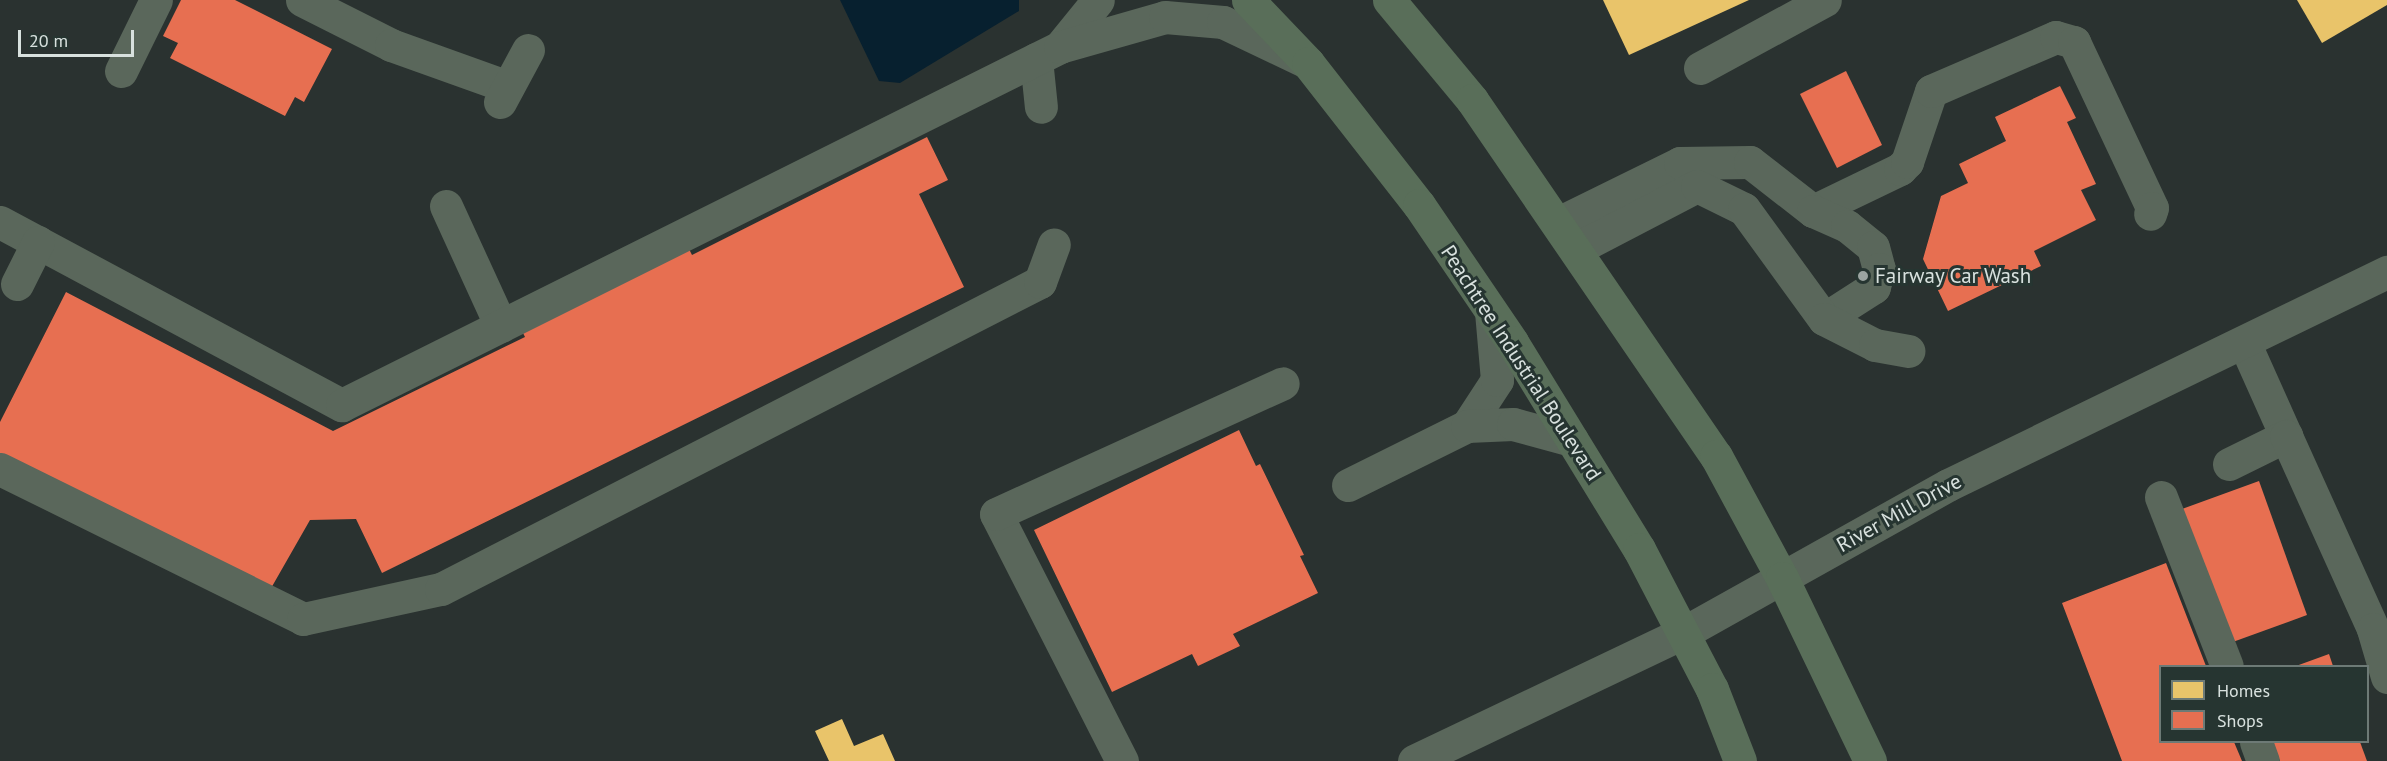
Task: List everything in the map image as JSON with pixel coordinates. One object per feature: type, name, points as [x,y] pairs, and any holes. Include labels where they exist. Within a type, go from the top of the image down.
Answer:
[{"type":"highway","name":"Peachtree Industrial Boulevard","points":[[1248,0],[1308,63],[1419,205],[1491,312],[1572,440],[1685,632],[1712,689],[1740,761]]},
{"type":"highway","points":[[1389,0],[1472,100],[1716,456],[1782,578],[1870,761]]},
{"type":"street","points":[[121,71],[156,0]]},
{"type":"street","points":[[302,0],[391,45],[504,95],[528,50]]},
{"type":"street","points":[[1041,107],[1048,53],[1098,0]]},
{"type":"street","points":[[1700,68],[1825,0]]},
{"type":"street","points":[[0,222],[342,405],[1048,53],[1165,16],[1223,22],[1308,63]]},
{"type":"street","points":[[1813,211],[1900,170],[1907,162],[1931,91],[2056,37],[2074,42],[2151,211]]},
{"type":"street","points":[[1567,236],[1680,163],[1750,162],[1813,211],[1847,226],[1873,247],[1879,269],[1874,287],[1824,319]]},
{"type":"street","points":[[1567,236],[1697,186],[1744,209],[1824,319],[1875,345],[1908,351]]},
{"type":"street","points":[[446,207],[501,326]]},
{"type":"street","points":[[17,284],[38,242]]},
{"type":"street","points":[[0,469],[303,619],[441,589],[1040,282],[1054,244]]},
{"type":"street","name":"River Mill Drive","points":[[1414,761],[1685,632],[1948,485],[2387,272]]},
{"type":"street","points":[[1467,426],[1497,380],[1491,312]]},
{"type":"street","points":[[2244,342],[2373,629],[2387,677]]},
{"type":"street","points":[[1122,761],[996,514],[1283,383]]},
{"type":"street","points":[[1348,485],[1467,426],[1513,424],[1572,440]]},
{"type":"street","points":[[2229,464],[2286,436]]},
{"type":"street","points":[[2161,497],[2227,665]]},
{"type":"street","points":[[2257,743],[2263,761]]},
{"type":"water","points":[[840,0],[1019,0],[1019,11],[900,83],[879,81]]},
{"type":"building: Homes","points":[[1603,0],[1749,0],[1629,55]]},
{"type":"building: Homes","points":[[2297,0],[2387,0],[2387,5],[2322,43]]},
{"type":"building: Homes","points":[[842,719],[854,746],[883,734],[895,761],[829,761],[815,731]]},
{"type":"building: Shops","points":[[181,0],[235,0],[332,49],[304,102],[295,97],[285,116],[170,58],[178,43],[163,36]]},
{"type":"building: Shops","points":[[1846,71],[1882,145],[1837,168],[1800,94]]},
{"type":"building: Shops","points":[[2060,86],[2076,118],[2067,122],[2096,184],[2081,190],[2096,220],[2034,251],[2041,266],[1948,311],[1923,259],[1941,196],[1968,183],[1959,164],[2006,141],[1995,117]]},
{"type":"building: Shops","points":[[927,137],[948,180],[919,194],[964,287],[382,573],[356,519],[310,520],[270,590],[0,453],[0,422],[66,292],[333,431],[525,337],[517,321],[684,239],[692,255]]},
{"type":"building: Shops","points":[[1239,430],[1256,466],[1260,464],[1304,555],[1300,556],[1318,593],[1233,634],[1240,646],[1198,666],[1192,654],[1112,692],[1034,530]]},
{"type":"building: Shops","points":[[2259,481],[2307,615],[2230,643],[2182,509]]},
{"type":"building: Shops","points":[[2166,563],[2206,665],[2159,665],[2159,743],[2234,743],[2242,761],[2122,761],[2062,603]]},
{"type":"building: Shops","points":[[2329,654],[2333,665],[2299,665]]},
{"type":"building: Shops","points":[[2273,743],[2360,743],[2367,761],[2280,761]]},
{"type":"place","name":"Fairway Car Wash","points":[[1863,276]]}]
